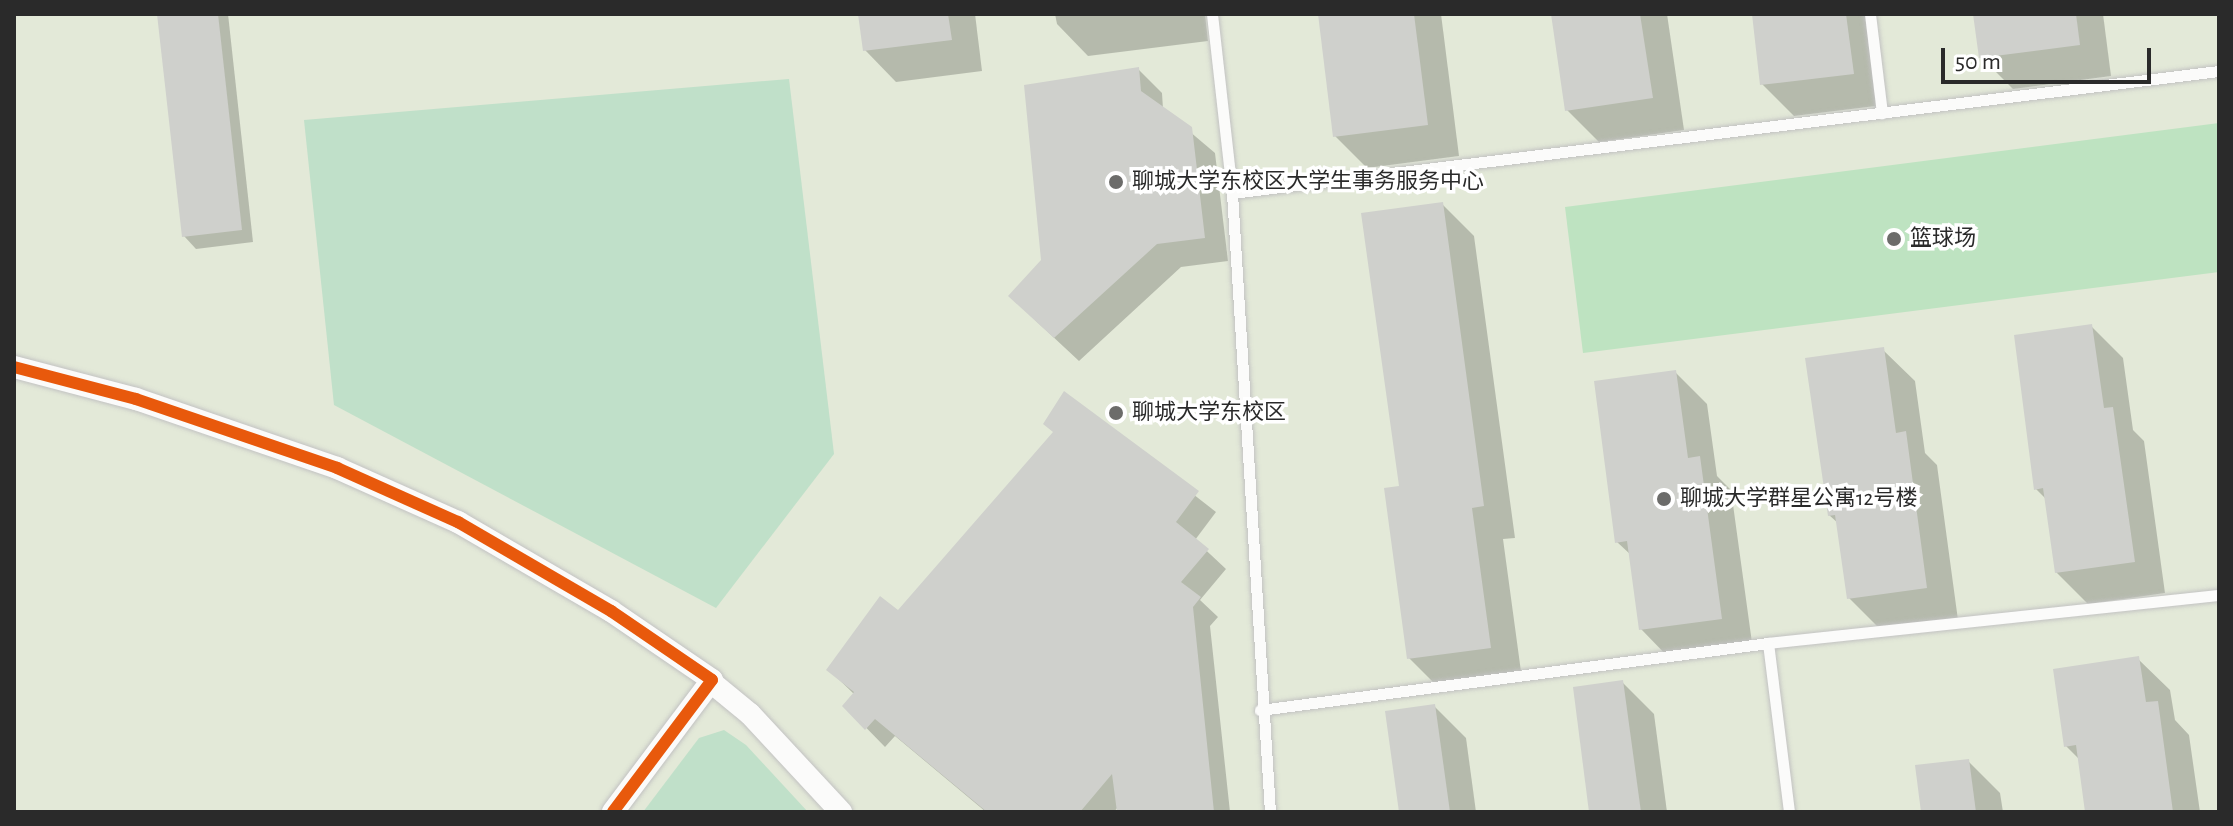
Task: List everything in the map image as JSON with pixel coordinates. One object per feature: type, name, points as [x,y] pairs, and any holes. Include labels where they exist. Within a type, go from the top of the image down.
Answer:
[{"type":"street","points":[[14,367],[136,399],[294,453],[431,510],[611,611],[711,682],[750,714],[841,812]]},
{"type":"street","points":[[613,812],[711,682]]},
{"type":"lane","points":[[1212,14],[1232,193],[1260,710],[1270,812]]},
{"type":"lane","points":[[1870,14],[1882,113]]},
{"type":"lane","points":[[1232,193],[2219,71]]},
{"type":"lane","points":[[1260,710],[1768,643],[2219,595]]},
{"type":"lane","points":[[1768,643],[1789,812]]},
{"type":"shaded area","name":"聊城大学东校区","points":[[14,14],[2219,14],[2219,812],[14,812]]},
{"type":"green space","points":[[789,79],[834,454],[716,608],[334,405],[304,120]]},
{"type":"green space","name":"篮球场","points":[[2219,123],[2219,272],[1583,353],[1565,207]]},
{"type":"green space","points":[[724,730],[746,745],[808,812],[643,812],[699,738]]},
{"type":"building","points":[[157,14],[218,14],[242,230],[182,237]]},
{"type":"building","points":[[858,14],[948,14],[952,40],[863,51]]},
{"type":"building","points":[[1318,14],[1414,14],[1428,125],[1333,137]]},
{"type":"building","points":[[1551,14],[1640,14],[1653,98],[1565,111]]},
{"type":"building","points":[[1752,14],[1846,14],[1854,74],[1760,85]]},
{"type":"building","points":[[1973,14],[2076,14],[2080,45],[1979,58]]},
{"type":"building","name":"聊城大学东校区大学生事务服务中心","points":[[1139,67],[1141,91],[1192,127],[1205,238],[1157,244],[1054,338],[1008,296],[1041,260],[1024,85]]},
{"type":"building","points":[[1443,202],[1484,506],[1472,508],[1491,648],[1407,659],[1384,488],[1399,486],[1361,213]]},
{"type":"building","points":[[2092,324],[2104,408],[2113,407],[2135,562],[2055,573],[2043,488],[2034,490],[2014,335]]},
{"type":"building","points":[[1884,347],[1896,433],[1906,431],[1927,588],[1847,599],[1835,515],[1828,516],[1805,358]]},
{"type":"building","name":"聊城大学群星公寓12号楼","points":[[1676,370],[1688,458],[1700,456],[1722,619],[1639,630],[1627,541],[1615,543],[1594,381]]},
{"type":"building","points":[[1064,391],[1199,491],[1176,522],[1209,549],[1181,582],[1201,597],[1193,607],[1214,812],[1117,812],[1112,774],[1080,812],[987,812],[875,719],[865,730],[842,706],[854,692],[826,670],[880,596],[898,610],[1053,432],[1043,424]]},
{"type":"building","points":[[2139,656],[2146,702],[2158,701],[2173,812],[2085,812],[2076,745],[2064,747],[2053,669]]},
{"type":"building","points":[[1623,680],[1641,812],[1589,812],[1573,687]]},
{"type":"building","points":[[1435,704],[1450,812],[1399,812],[1385,711]]},
{"type":"building","points":[[1969,759],[1976,812],[1921,812],[1915,765]]},
{"type":"cycle path","points":[[14,367],[136,399],[337,468],[458,522],[611,611],[712,680],[613,812]]},
{"type":"place","name":"聊城大学东校区大学生事务服务中心","points":[[1116,182]]},
{"type":"place","name":"篮球场","points":[[1894,239]]},
{"type":"place","name":"聊城大学东校区","points":[[1116,413]]},
{"type":"place","name":"聊城大学群星公寓12号楼","points":[[1664,499]]}]
